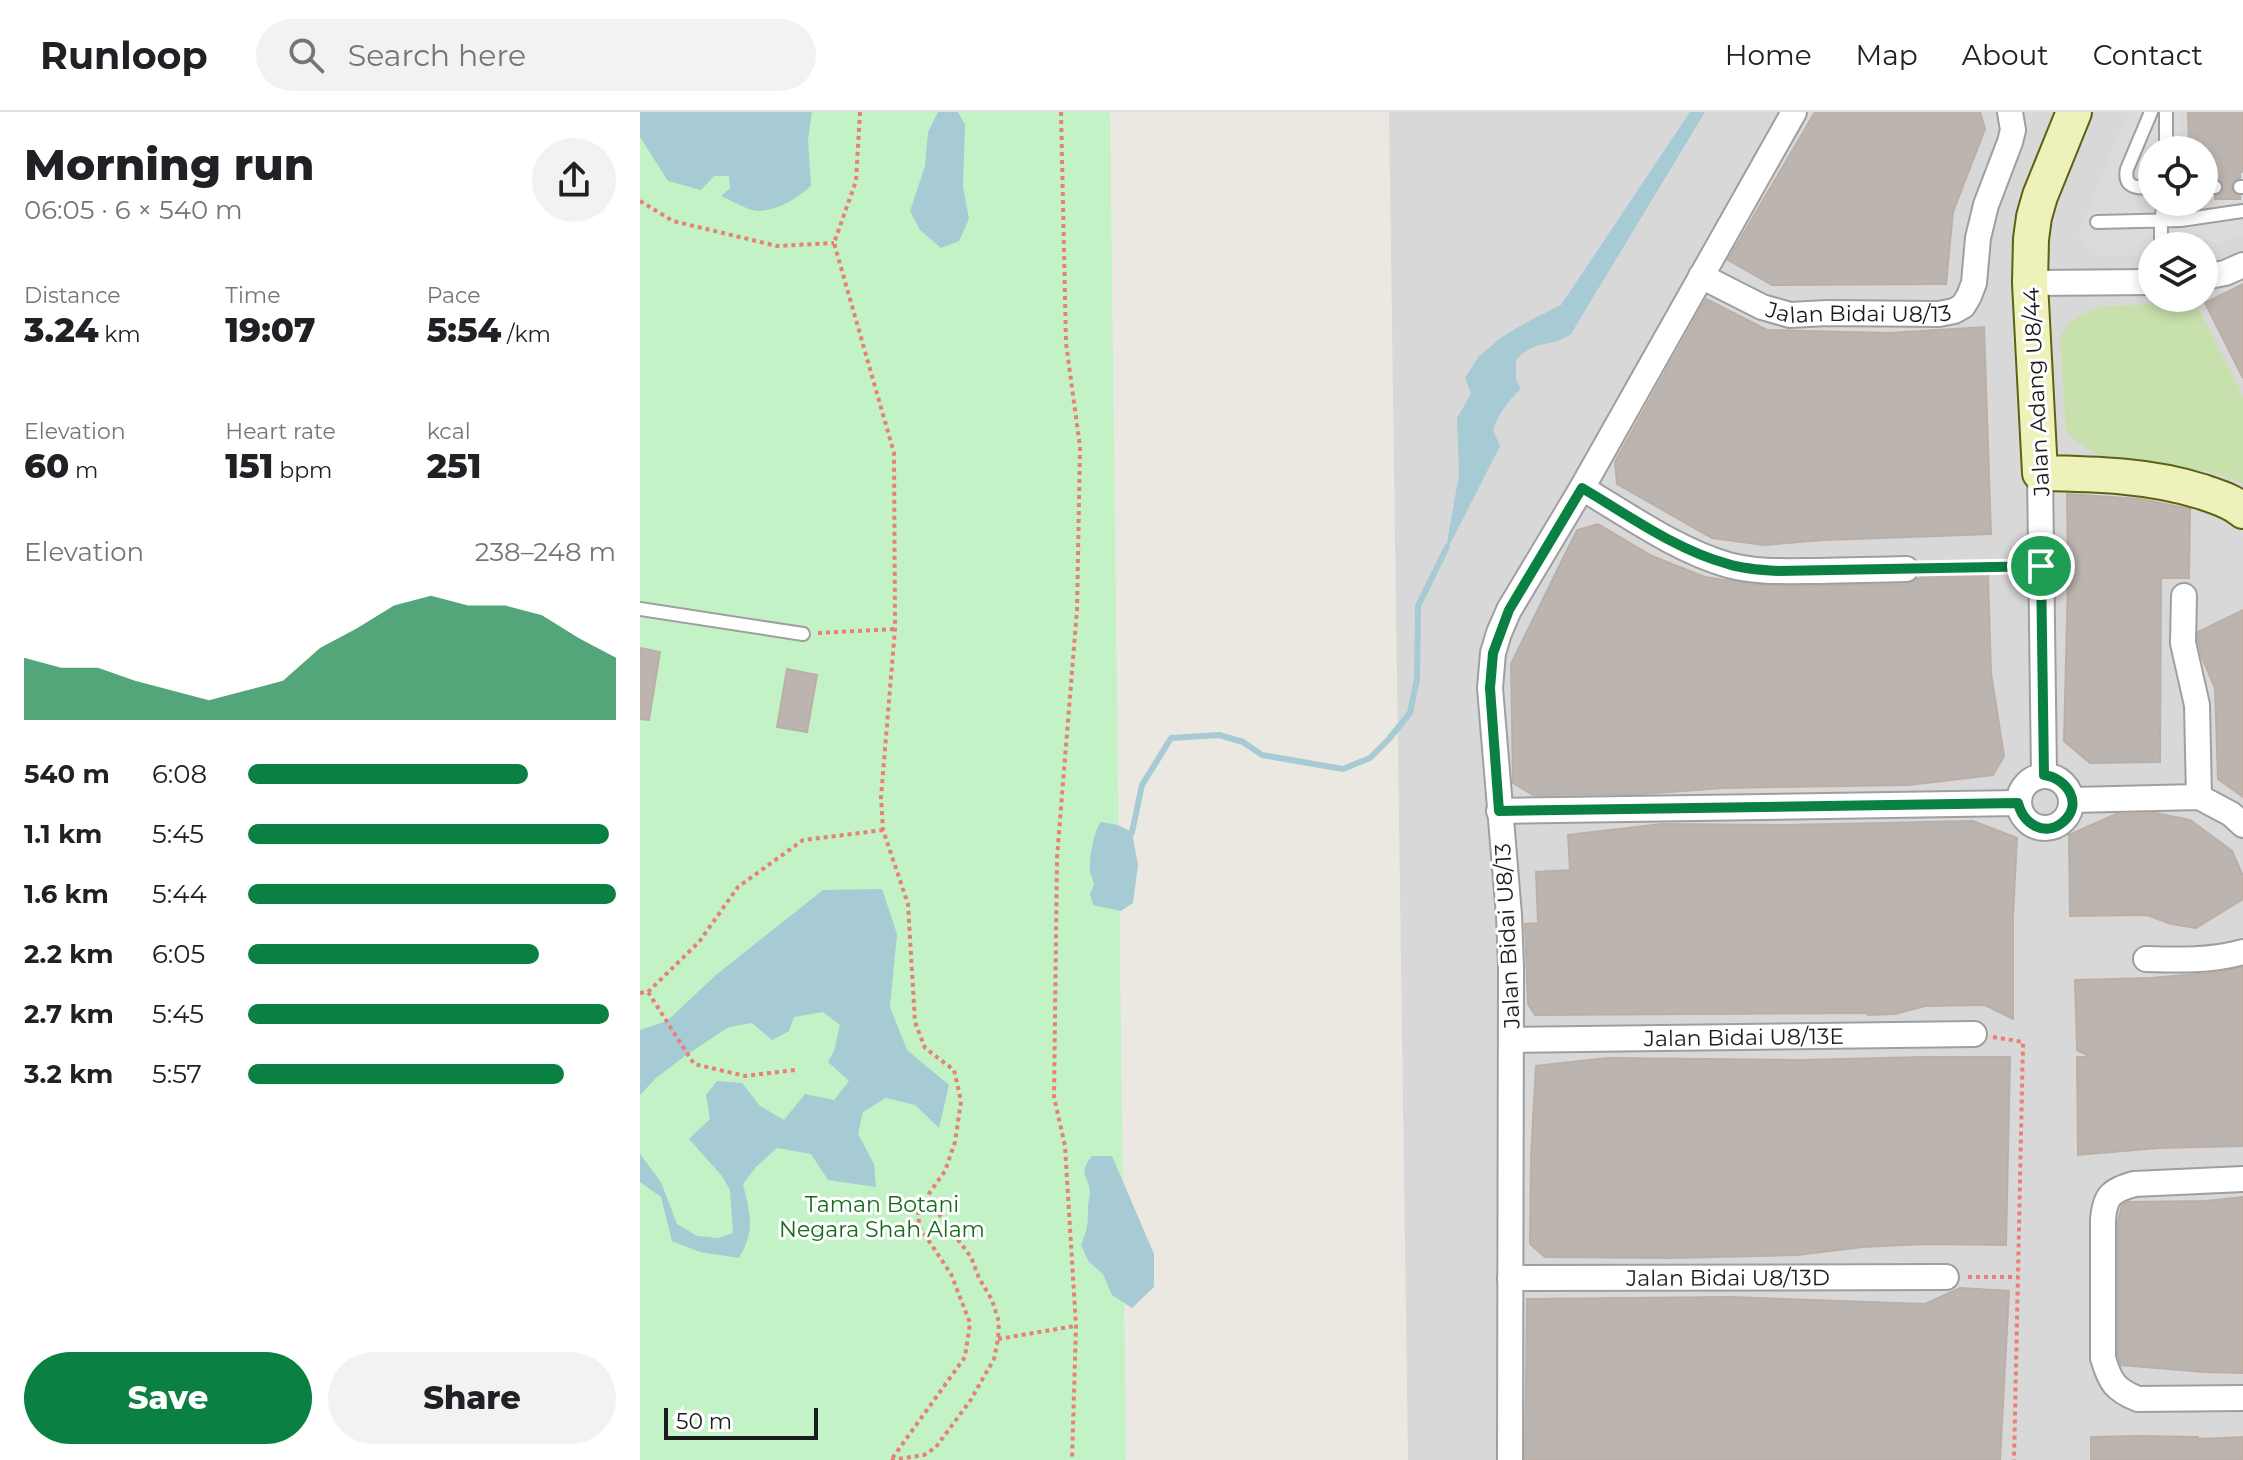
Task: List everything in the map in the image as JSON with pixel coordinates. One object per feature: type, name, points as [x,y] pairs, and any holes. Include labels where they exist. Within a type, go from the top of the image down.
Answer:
[{"type":"street","name":"Jalan Bidai U8/13","points":[[1510,1460],[1512,1040],[1509,915],[1490,688],[1493,653],[1509,610],[1582,488],[1794,112]]},
{"type":"street","name":"Jalan Bidai U8/13","points":[[1701,276],[1775,313],[1939,314],[1954,311],[1963,306],[1974,283],[1978,238],[1986,205],[2013,130],[2010,112]]},
{"type":"street","name":"Jalan Adang U8/44","points":[[2044,775],[2040,473],[2030,283],[2034,217],[2074,112]]},
{"type":"street","points":[[2218,274],[2243,265]]},
{"type":"street","points":[[2030,283],[2138,282]]},
{"type":"street","points":[[2040,473],[2102,474],[2164,482],[2207,493],[2241,507]]},
{"type":"street","points":[[1582,488],[1674,542],[1728,565],[1778,571],[1906,569]]},
{"type":"street","points":[[2184,596],[2183,643],[2197,705],[2199,797]]},
{"type":"street","points":[[2044,775],[2060,779],[2072,800],[2071,809],[2062,822],[2047,828],[2025,819],[2018,803],[2028,781],[2044,775]]},
{"type":"street","points":[[2072,800],[2199,797],[2231,814],[2243,825]]},
{"type":"street","points":[[1499,811],[2018,803]]},
{"type":"street","points":[[2146,959],[2196,960],[2243,952]]},
{"type":"street","name":"Jalan Bidai U8/13E","points":[[1512,1040],[1974,1034]]},
{"type":"street","points":[[2243,1179],[2134,1184],[2120,1188],[2109,1195],[2103,1220],[2103,1358],[2114,1386],[2138,1399],[2243,1398]]},
{"type":"street","name":"Jalan Bidai U8/13D","points":[[1510,1278],[1946,1277]]},
{"type":"lane","points":[[2141,136],[2151,112]]},
{"type":"lane","points":[[2166,112],[2166,136]]},
{"type":"lane","points":[[2138,143],[2125,177],[2132,187],[2138,187]]},
{"type":"lane","points":[[2097,222],[2161,221],[2243,211]]},
{"type":"lane","points":[[2161,232],[2162,216]]},
{"type":"lane","points":[[640,609],[803,634]]},
{"type":"path","points":[[860,112],[856,181],[834,243],[894,453],[895,629],[881,797],[883,830],[908,904],[915,1022],[925,1048],[954,1070],[961,1101],[955,1142],[945,1171],[918,1209],[919,1226],[951,1274],[970,1323],[965,1357],[891,1460],[924,1455],[936,1447],[970,1401],[994,1359],[998,1339],[999,1322],[992,1300],[971,1257],[927,1198]]},
{"type":"path","points":[[1061,112],[1066,343],[1080,447],[1077,610],[1057,857],[1054,1097],[1065,1146],[1076,1326],[1072,1460]]},
{"type":"path","points":[[640,201],[673,221],[777,246],[834,243]]},
{"type":"path","points":[[1906,569],[2041,566]]},
{"type":"path","points":[[803,634],[895,629]]},
{"type":"path","points":[[640,993],[648,992],[699,942],[738,887],[803,840],[883,830]]},
{"type":"path","points":[[648,992],[694,1064],[745,1076],[795,1070]]},
{"type":"path","points":[[1974,1034],[2023,1042],[2014,1460]]},
{"type":"path","points":[[1946,1277],[2018,1277]]},
{"type":"path","points":[[998,1339],[1076,1326]]},
{"type":"shaded area","points":[[1389,112],[2243,112],[2243,1460],[1408,1460]]},
{"type":"shaded area","points":[[2128,112],[2181,112],[2181,136],[2138,136],[2138,216],[2218,216],[2218,199],[2240,199],[2240,172],[2243,172],[2243,234],[2218,244],[2218,232],[2138,232],[2138,256],[2091,255],[2078,235]]},
{"type":"green space","name":"Taman Botani Negara Shah Alam","points":[[640,112],[1110,112],[1126,1460],[640,1460]]},
{"type":"green space","points":[[2138,305],[2138,312],[2201,312],[2243,396],[2243,483],[2205,471],[2111,458],[2093,452],[2066,429],[2060,337],[2069,323],[2100,307]]},
{"type":"water","points":[[640,112],[812,112],[808,140],[811,186],[784,204],[760,211],[748,209],[721,196],[730,188],[729,176],[714,176],[701,190],[668,181],[640,137]]},
{"type":"water","points":[[938,112],[958,112],[965,125],[963,187],[969,219],[959,241],[941,248],[920,230],[910,211],[925,166],[928,132]]},
{"type":"water","points":[[1690,112],[1705,112],[1571,334],[1530,349],[1516,360],[1516,380],[1521,389],[1495,424],[1493,430],[1500,446],[1445,554],[1459,475],[1457,418],[1471,394],[1465,378],[1479,356],[1502,337],[1561,305]]},
{"type":"water","points":[[1101,822],[1132,832],[1138,865],[1133,903],[1121,911],[1093,905],[1090,894],[1094,885],[1090,868],[1092,849]]},
{"type":"water","points":[[882,889],[897,934],[890,1007],[907,1050],[949,1085],[939,1128],[915,1105],[886,1098],[863,1112],[858,1134],[874,1164],[876,1187],[828,1180],[811,1154],[777,1148],[743,1184],[750,1230],[739,1258],[700,1252],[672,1241],[661,1197],[640,1182],[640,1154],[661,1182],[677,1224],[697,1236],[719,1238],[733,1233],[730,1190],[722,1176],[689,1139],[710,1119],[706,1095],[717,1081],[742,1083],[760,1106],[784,1120],[805,1094],[834,1100],[849,1081],[828,1062],[840,1025],[823,1012],[794,1017],[789,1031],[772,1040],[752,1023],[729,1027],[686,1055],[640,1095],[640,1030],[667,1021],[716,975],[823,890]]},
{"type":"water","points":[[1092,1156],[1112,1156],[1154,1254],[1154,1287],[1132,1308],[1112,1295],[1103,1274],[1089,1262],[1081,1245],[1087,1226],[1090,1193],[1085,1167]]},
{"type":"building","points":[[1815,112],[1980,112],[1985,129],[1953,212],[1946,284],[1772,285],[1728,260]]},
{"type":"building","points":[[2188,112],[2243,112],[2243,172],[2231,186],[2240,199],[2218,199],[2223,183],[2218,180],[2218,136],[2189,136]]},
{"type":"building","points":[[2243,284],[2243,378],[2210,312],[2218,312],[2218,296]]},
{"type":"building","points":[[1706,299],[1767,330],[1889,333],[1984,327],[1991,534],[1764,545],[1712,538],[1617,484],[1615,462]]},
{"type":"building","points":[[2067,494],[2140,499],[2190,509],[2189,578],[2161,578],[2160,762],[2090,763],[2064,741]]},
{"type":"building","points":[[1598,524],[1652,556],[1705,577],[1749,584],[1906,584],[1924,576],[1988,574],[1991,673],[2004,756],[1993,775],[1908,785],[1724,788],[1642,794],[1533,795],[1513,783],[1511,664],[1577,530]]},
{"type":"building","points":[[2243,610],[2243,797],[2218,779],[2215,688],[2202,658],[2198,632]]},
{"type":"building","points":[[640,648],[660,652],[649,720],[640,719]]},
{"type":"building","points":[[787,669],[817,675],[807,732],[777,727]]},
{"type":"building","points":[[2156,813],[2190,820],[2232,851],[2243,876],[2243,899],[2196,928],[2171,924],[2147,915],[2070,916],[2069,835],[2116,814]]},
{"type":"building","points":[[1973,821],[2017,838],[2013,1019],[1985,1005],[1925,1006],[1895,1014],[1868,1015],[1535,1015],[1528,1004],[1525,924],[1538,923],[1536,872],[1570,870],[1568,835],[1662,824]]},
{"type":"building","points":[[2243,967],[2243,1146],[2158,1148],[2078,1155],[2077,1057],[2091,1057],[2077,1050],[2075,980],[2151,978]]},
{"type":"building","points":[[2010,1057],[2006,1245],[1925,1244],[1797,1255],[1671,1258],[1545,1257],[1530,1244],[1536,1066],[1607,1058],[1800,1060]]},
{"type":"building","points":[[2243,1197],[2243,1373],[2121,1365],[2118,1356],[2118,1221],[2122,1205],[2127,1202],[2206,1201]]},
{"type":"building","points":[[1960,1288],[2009,1291],[2000,1460],[1525,1460],[1527,1299],[1731,1297],[1925,1304]]},
{"type":"building","points":[[2091,1437],[2198,1439],[2243,1437],[2243,1460],[2091,1460]]},
{"type":"waterway","points":[[1128,838],[1142,785],[1171,738],[1219,735],[1243,742],[1262,755],[1343,769],[1370,758],[1410,713],[1417,679],[1418,606],[1447,547]]},
{"type":"route","points":[[1582,488],[1705,557],[1753,570],[2041,566],[2044,775],[2060,779],[2072,800],[2068,816],[2055,826],[2039,828],[2031,824],[2020,812],[2018,803],[1499,811],[1490,688],[1493,653],[1509,610],[1582,488]]}]
